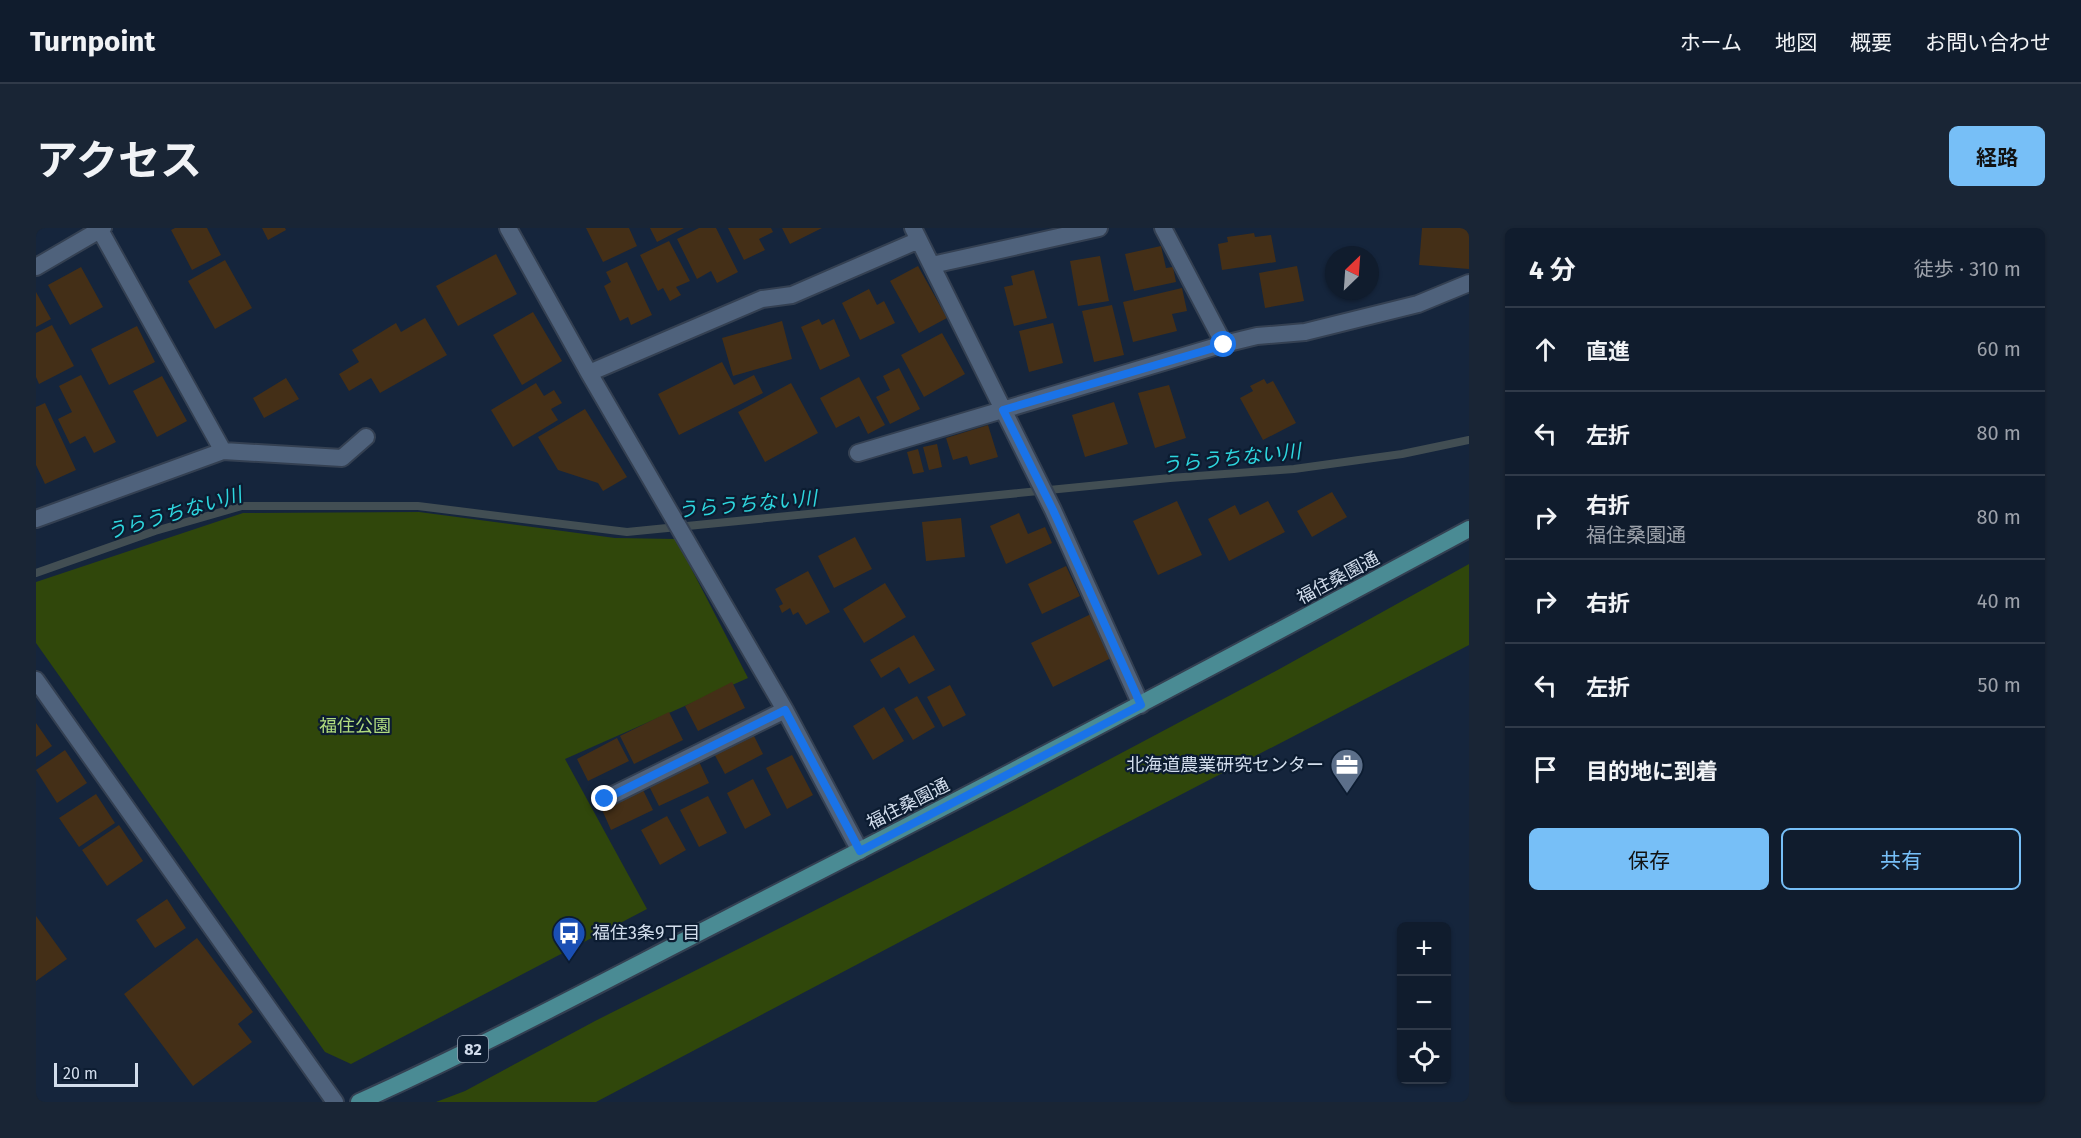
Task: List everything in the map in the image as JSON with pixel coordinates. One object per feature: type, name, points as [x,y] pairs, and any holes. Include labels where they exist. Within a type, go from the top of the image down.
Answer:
[{"type":"main road","name":"福住桑園通","points":[[359,1102],[438,1066],[860,851],[1141,705],[1469,529]]},
{"type":"street","points":[[508,228],[589,373],[785,710],[860,851]]},
{"type":"street","points":[[932,265],[1099,228]]},
{"type":"street","points":[[1163,228],[1224,345]]},
{"type":"street","points":[[36,267],[102,229],[223,451]]},
{"type":"street","points":[[589,373],[762,299],[792,295],[916,234],[1039,480],[1141,705]]},
{"type":"street","points":[[858,453],[1257,336],[1305,332],[1418,304],[1469,283]]},
{"type":"street","points":[[36,519],[223,451],[342,458],[366,437]]},
{"type":"street","points":[[36,680],[335,1102]]},
{"type":"street","points":[[605,799],[785,710]]},
{"type":"green space","name":"福住公園","points":[[419,512],[615,538],[676,539],[748,678],[565,759],[647,909],[351,1064],[325,1052],[36,643],[36,582],[243,513]]},
{"type":"green space","points":[[1469,564],[1469,645],[596,1102],[436,1102],[465,1091],[595,1021],[1016,809],[1274,672]]},
{"type":"building","points":[[207,228],[221,255],[192,270],[171,230]]},
{"type":"building","points":[[262,228],[285,228],[286,230],[268,240]]},
{"type":"building","points":[[586,228],[629,228],[637,246],[603,262]]},
{"type":"building","points":[[650,228],[684,228],[657,242]]},
{"type":"building","points":[[699,228],[716,228],[738,272],[717,283],[711,271],[697,279],[677,239]]},
{"type":"building","points":[[728,228],[771,228],[773,232],[759,239],[765,250],[744,260]]},
{"type":"building","points":[[782,228],[822,228],[790,244]]},
{"type":"building","points":[[1422,228],[1469,228],[1469,269],[1419,265]]},
{"type":"building","points":[[1254,233],[1255,237],[1271,235],[1276,262],[1222,270],[1218,244],[1228,242],[1227,237]]},
{"type":"building","points":[[669,241],[690,281],[676,287],[681,295],[670,301],[663,288],[658,291],[640,255]]},
{"type":"building","points":[[1161,246],[1166,268],[1173,267],[1176,282],[1134,291],[1125,254]]},
{"type":"building","points":[[496,254],[517,294],[458,326],[436,286]]},
{"type":"building","points":[[1100,256],[1109,301],[1078,306],[1070,261]]},
{"type":"building","points":[[225,260],[252,308],[215,329],[188,281]]},
{"type":"building","points":[[627,262],[652,315],[631,325],[628,317],[620,321],[604,286],[611,282],[606,272]]},
{"type":"building","points":[[918,266],[947,318],[919,333],[890,281]]},
{"type":"building","points":[[1297,266],[1304,301],[1265,308],[1259,273]]},
{"type":"building","points":[[81,267],[103,307],[70,325],[48,285]]},
{"type":"building","points":[[1034,270],[1047,318],[1014,326],[1004,287],[1013,285],[1011,276]]},
{"type":"building","points":[[1182,288],[1187,311],[1172,314],[1177,331],[1133,342],[1123,302]]},
{"type":"building","points":[[869,289],[877,305],[884,301],[895,323],[860,340],[842,303]]},
{"type":"building","points":[[36,292],[51,319],[36,327]]},
{"type":"building","points":[[1112,305],[1124,355],[1094,362],[1082,311]]},
{"type":"building","points":[[533,312],[562,361],[522,385],[493,335]]},
{"type":"building","points":[[425,318],[447,355],[380,393],[371,378],[349,391],[339,374],[359,362],[352,350],[396,323],[401,332]]},
{"type":"building","points":[[819,319],[822,325],[834,319],[850,356],[820,370],[801,327]]},
{"type":"building","points":[[782,321],[792,359],[733,376],[722,338]]},
{"type":"building","points":[[1053,323],[1063,363],[1029,372],[1019,331]]},
{"type":"building","points":[[52,325],[74,366],[39,384],[36,377],[36,333]]},
{"type":"building","points":[[137,326],[155,362],[109,385],[91,349]]},
{"type":"building","points":[[942,333],[965,374],[924,397],[901,355]]},
{"type":"building","points":[[722,362],[734,385],[754,375],[763,393],[679,435],[658,394]]},
{"type":"building","points":[[899,368],[920,409],[890,424],[876,397],[890,390],[883,376]]},
{"type":"building","points":[[81,375],[116,442],[94,453],[85,436],[70,444],[58,419],[72,412],[59,386]]},
{"type":"building","points":[[162,376],[187,421],[157,437],[133,391]]},
{"type":"building","points":[[859,377],[885,425],[868,434],[859,416],[836,428],[820,398]]},
{"type":"building","points":[[286,378],[299,399],[264,418],[253,398]]},
{"type":"building","points":[[1264,379],[1267,384],[1273,381],[1296,423],[1263,440],[1240,398],[1253,391],[1250,386]]},
{"type":"building","points":[[536,383],[544,396],[554,390],[562,403],[551,409],[558,420],[513,447],[491,410]]},
{"type":"building","points":[[791,383],[818,433],[765,462],[738,412]]},
{"type":"building","points":[[1169,385],[1186,438],[1155,448],[1138,393]]},
{"type":"building","points":[[1114,402],[1128,444],[1085,457],[1072,415]]},
{"type":"building","points":[[45,403],[76,470],[45,484],[36,465],[36,407]]},
{"type":"building","points":[[585,409],[627,477],[603,491],[598,483],[558,470],[538,437]]},
{"type":"building","points":[[988,425],[998,457],[970,465],[967,456],[953,460],[946,438]]},
{"type":"building","points":[[937,444],[942,467],[929,470],[923,447]]},
{"type":"building","points":[[918,449],[924,472],[913,474],[907,452]]},
{"type":"building","points":[[1332,492],[1347,517],[1312,537],[1297,511]]},
{"type":"building","points":[[1177,501],[1202,555],[1158,575],[1133,521]]},
{"type":"building","points":[[1268,501],[1285,532],[1229,561],[1208,519],[1235,505],[1240,515]]},
{"type":"building","points":[[1019,513],[1028,534],[1045,527],[1052,543],[1006,564],[990,526]]},
{"type":"building","points":[[961,518],[965,557],[926,561],[922,522]]},
{"type":"building","points":[[855,537],[872,569],[834,588],[818,556]]},
{"type":"building","points":[[1066,566],[1080,596],[1042,614],[1028,584]]},
{"type":"building","points":[[808,571],[830,612],[806,625],[798,612],[793,615],[790,608],[782,613],[779,606],[783,604],[775,589]]},
{"type":"building","points":[[885,583],[906,617],[864,643],[843,609]]},
{"type":"building","points":[[1091,614],[1113,657],[1053,687],[1031,643]]},
{"type":"building","points":[[914,635],[935,670],[909,684],[899,667],[881,678],[870,660]]},
{"type":"building","points":[[732,682],[745,708],[698,731],[685,706]]},
{"type":"building","points":[[950,685],[966,715],[943,727],[927,697]]},
{"type":"building","points":[[917,696],[935,727],[913,740],[894,709]]},
{"type":"building","points":[[884,707],[904,741],[873,760],[853,726]]},
{"type":"building","points":[[669,712],[683,740],[634,764],[620,736]]},
{"type":"building","points":[[36,723],[52,746],[36,757]]},
{"type":"building","points":[[751,730],[763,754],[725,774],[712,750]]},
{"type":"building","points":[[617,738],[629,761],[588,781],[577,759]]},
{"type":"building","points":[[65,750],[87,783],[57,803],[36,770]]},
{"type":"building","points":[[696,755],[709,783],[659,806],[646,780]]},
{"type":"building","points":[[792,755],[813,795],[787,809],[766,768]]},
{"type":"building","points":[[753,779],[771,815],[745,829],[727,793]]},
{"type":"building","points":[[640,784],[653,810],[611,830],[599,803]]},
{"type":"building","points":[[96,794],[115,823],[79,847],[59,818]]},
{"type":"building","points":[[708,796],[727,833],[699,847],[680,810]]},
{"type":"building","points":[[667,816],[686,850],[660,865],[641,830]]},
{"type":"building","points":[[119,825],[143,861],[107,886],[82,850]]},
{"type":"building","points":[[167,899],[186,928],[155,948],[136,920]]},
{"type":"building","points":[[36,916],[67,959],[36,981]]},
{"type":"building","points":[[197,938],[253,1012],[238,1024],[252,1042],[193,1086],[124,994]]},
{"type":"waterway","name":"うらうちない川","points":[[36,573],[155,531],[242,506],[418,506],[627,532],[1170,478],[1294,469],[1402,454],[1469,440]]},
{"type":"place","name":"北海道農業研究センター","points":[[1347,794]]},
{"type":"place","name":"福住3条9丁目","points":[[569,962]]},
{"type":"route","points":[[605,799],[785,710],[860,851],[1141,705],[1053,510],[1003,410],[1224,345]]}]
